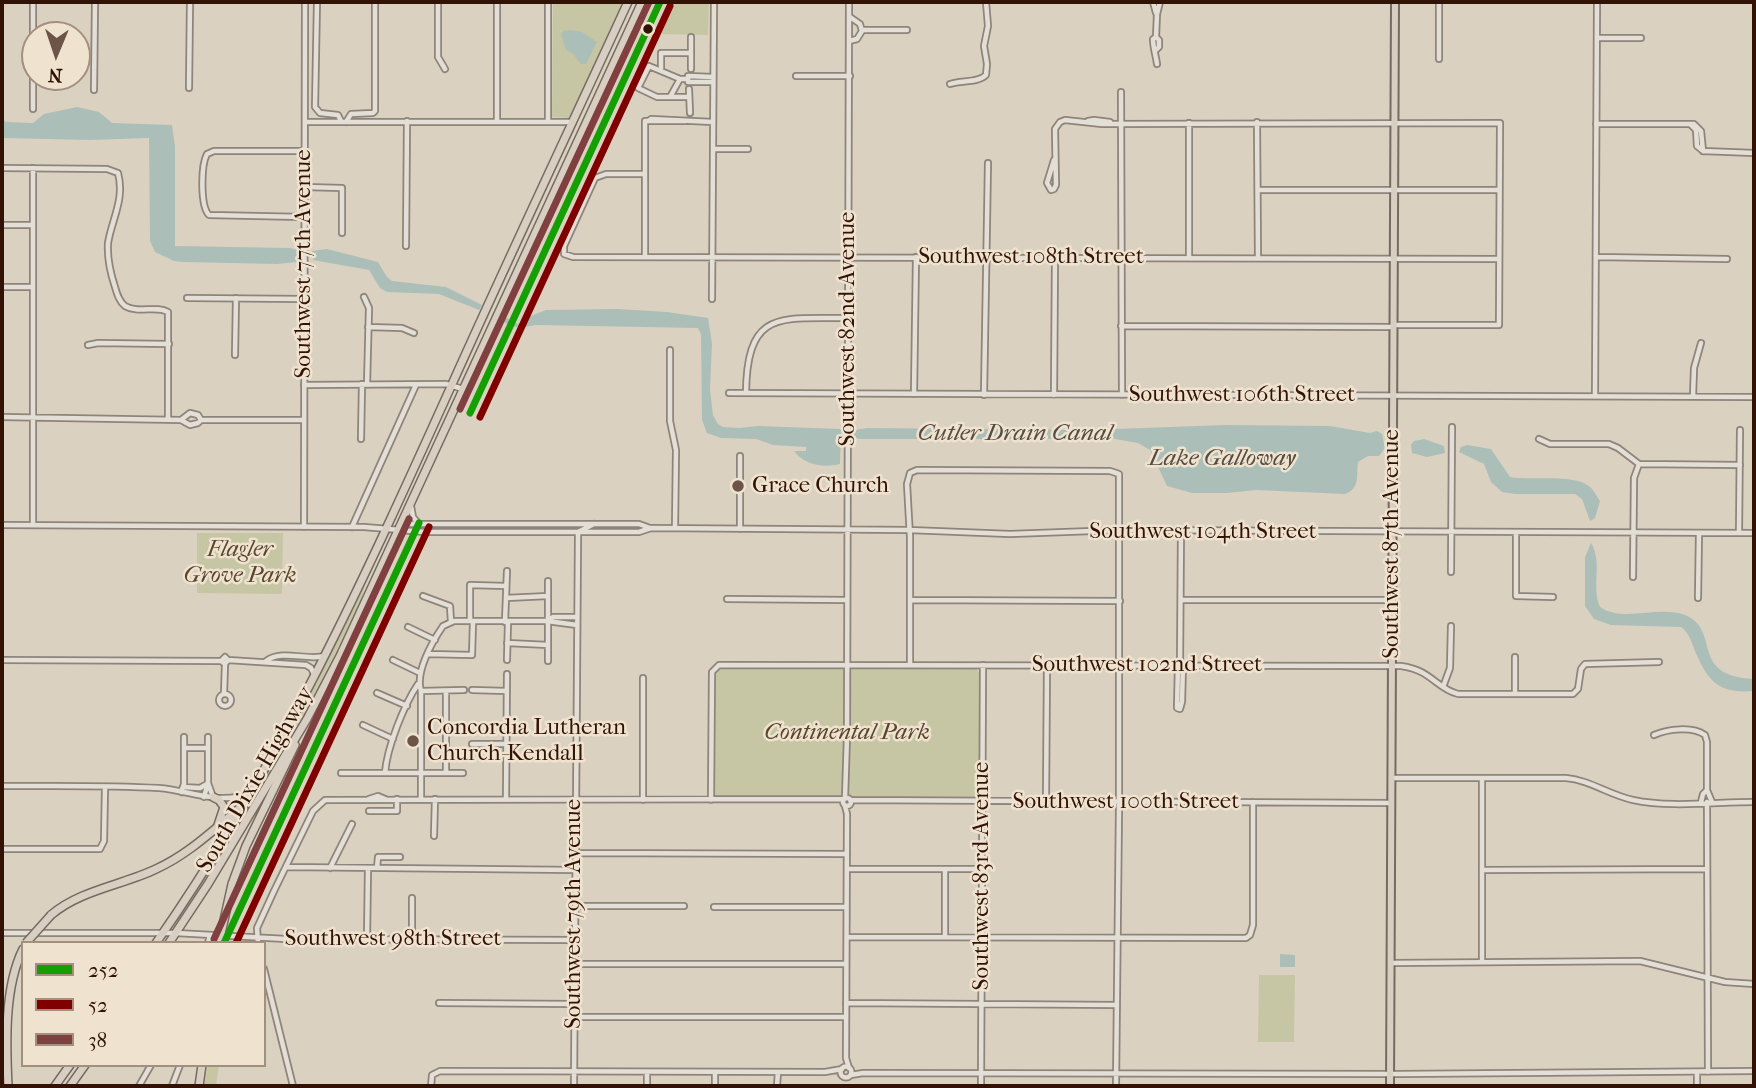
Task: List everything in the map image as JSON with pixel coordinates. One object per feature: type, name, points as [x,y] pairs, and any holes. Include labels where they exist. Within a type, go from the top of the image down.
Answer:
[{"type":"highway","name":"South Dixie Highway","points":[[157,941],[253,791],[326,656],[628,2]]},
{"type":"highway","name":"South Dixie Highway","points":[[170,941],[307,719],[356,626],[642,2]]},
{"type":"highway","points":[[573,122],[586,122]]},
{"type":"highway","points":[[219,941],[232,884],[246,846],[307,719]]},
{"type":"highway","points":[[209,797],[219,800],[224,807],[216,829]]},
{"type":"highway","points":[[28,941],[51,915],[74,901],[167,864],[193,848],[245,804]]},
{"type":"highway","points":[[8,1086],[10,988],[21,954]]},
{"type":"highway","points":[[55,1086],[69,1067]]},
{"type":"highway","points":[[70,1086],[84,1067]]},
{"type":"highway","points":[[199,1086],[202,1067]]},
{"type":"main road","name":"Southwest 87th Avenue","points":[[1390,1086],[1395,2]]},
{"type":"street","points":[[33,2],[33,109]]},
{"type":"street","points":[[94,90],[95,2]]},
{"type":"street","points":[[189,88],[190,2]]},
{"type":"street","name":"Southwest 77th Avenue","points":[[304,527],[305,2]]},
{"type":"street","points":[[317,2],[315,107],[320,113],[339,115],[343,122]]},
{"type":"street","points":[[343,122],[351,114],[373,113],[376,109],[375,2]]},
{"type":"street","points":[[438,2],[438,57],[445,69]]},
{"type":"street","points":[[496,2],[497,122]]},
{"type":"street","points":[[548,2],[548,121]]},
{"type":"street","points":[[712,299],[714,2]]},
{"type":"street","name":"Southwest 82nd Avenue","points":[[848,1071],[846,907],[849,2]]},
{"type":"street","points":[[950,84],[962,80],[979,80],[985,76],[988,26],[986,2]]},
{"type":"street","points":[[1153,2],[1157,14]]},
{"type":"street","points":[[1157,64],[1153,40],[1156,37],[1160,2]]},
{"type":"street","points":[[1438,59],[1439,2]]},
{"type":"street","points":[[1595,396],[1597,2]]},
{"type":"street","points":[[849,41],[857,39],[862,30],[860,24],[850,17]]},
{"type":"street","points":[[862,30],[907,30]]},
{"type":"street","points":[[691,37],[691,69]]},
{"type":"street","points":[[1597,38],[1641,38]]},
{"type":"street","points":[[661,71],[661,53],[691,53]]},
{"type":"street","points":[[689,97],[657,97],[638,88],[649,66],[680,79],[713,80]]},
{"type":"street","points":[[796,76],[850,76]]},
{"type":"street","points":[[670,97],[680,79]]},
{"type":"street","points":[[689,89],[690,113]]},
{"type":"street","points":[[1121,92],[1122,395]]},
{"type":"street","points":[[362,121],[364,113]]},
{"type":"street","points":[[1054,160],[1046,183],[1051,190],[1056,185],[1055,129],[1065,120],[1121,124],[1500,122],[1499,326],[1121,327]]},
{"type":"street","points":[[406,247],[407,121]]},
{"type":"street","points":[[645,257],[647,121],[713,122]]},
{"type":"street","points":[[305,122],[573,122]]},
{"type":"street","points":[[1257,122],[1258,258]]},
{"type":"street","points":[[1189,123],[1189,258]]},
{"type":"street","points":[[1597,124],[1696,125],[1701,131],[1703,151],[1754,153]]},
{"type":"street","points":[[713,149],[748,149]]},
{"type":"street","points":[[304,217],[214,216],[205,212],[203,205],[206,154],[214,151],[305,151]]},
{"type":"street","points":[[984,395],[988,163]]},
{"type":"street","points":[[2,168],[107,169],[117,173],[119,204],[108,258],[118,296],[127,306],[167,310],[170,318],[168,420]]},
{"type":"street","points":[[33,168],[33,525]]},
{"type":"street","name":"Southwest 108th Street","points":[[645,174],[599,176],[592,183],[564,246],[564,254],[573,257],[1499,259]]},
{"type":"street","points":[[304,187],[342,188],[342,233]]},
{"type":"street","points":[[1258,190],[1499,190]]},
{"type":"street","points":[[2,225],[33,225]]},
{"type":"street","points":[[914,394],[916,257]]},
{"type":"street","points":[[1054,395],[1055,257]]},
{"type":"street","points":[[1596,257],[1727,259]]},
{"type":"street","points":[[2,287],[33,287]]},
{"type":"street","points":[[361,439],[369,327],[369,308],[364,297]]},
{"type":"street","points":[[187,298],[304,299]]},
{"type":"street","points":[[235,355],[236,298]]},
{"type":"street","points":[[747,393],[749,352],[758,337],[775,323],[794,318],[849,318]]},
{"type":"street","points":[[369,327],[402,328],[414,333]]},
{"type":"street","points":[[1693,396],[1694,368],[1701,343]]},
{"type":"street","points":[[88,345],[169,344]]},
{"type":"street","points":[[670,351],[670,421],[676,450],[675,528]]},
{"type":"street","points":[[304,385],[452,385],[463,389]]},
{"type":"street","points":[[352,527],[416,385]]},
{"type":"street","name":"Southwest 106th Street","points":[[729,393],[1754,397]]},
{"type":"street","points":[[181,420],[190,413],[198,415],[201,420]]},
{"type":"street","points":[[2,417],[181,420],[190,425],[201,420],[304,420]]},
{"type":"street","points":[[1451,427],[1451,572]]},
{"type":"street","points":[[1739,533],[1740,430]]},
{"type":"street","points":[[1539,439],[1550,444],[1612,445],[1640,464],[1740,465]]},
{"type":"street","points":[[740,456],[740,529]]},
{"type":"street","points":[[1633,577],[1634,478],[1640,464]]},
{"type":"street","points":[[910,665],[907,478],[910,473],[917,470],[1110,471],[1120,476],[1116,1086]]},
{"type":"street","points":[[411,505],[413,517],[419,523]]},
{"type":"street","name":"Southwest 104th Street","points":[[401,528],[419,523],[442,523],[639,524],[651,528],[909,530],[998,534],[1069,534],[1120,530],[1754,533]]},
{"type":"street","points":[[432,532],[442,523]]},
{"type":"street","points":[[578,532],[594,524]]},
{"type":"street","name":"Southwest 104th Street","points":[[2,525],[352,527],[432,532],[639,532],[651,528]]},
{"type":"street","points":[[1181,530],[1181,600],[1182,665],[1182,702],[1180,709],[1177,708],[1182,665]]},
{"type":"street","name":"Southwest 79th Avenue","points":[[574,1086],[578,532]]},
{"type":"street","points":[[1516,532],[1516,597],[1553,597]]},
{"type":"street","points":[[1699,532],[1699,598]]},
{"type":"street","points":[[507,570],[507,660]]},
{"type":"street","points":[[548,581],[548,661]]},
{"type":"street","points":[[428,654],[472,655],[470,585],[506,586]]},
{"type":"street","points":[[385,773],[393,739],[420,673],[435,640],[448,623],[450,606],[423,596]]},
{"type":"street","points":[[506,598],[548,596]]},
{"type":"street","points":[[727,599],[847,600]]},
{"type":"street","points":[[911,600],[1120,601]]},
{"type":"street","points":[[1181,600],[1392,600]]},
{"type":"street","points":[[548,621],[553,617],[577,617]]},
{"type":"street","points":[[448,623],[548,621],[577,625]]},
{"type":"street","points":[[1443,687],[1450,671],[1451,626]]},
{"type":"street","points":[[408,627],[435,640]]},
{"type":"street","points":[[507,643],[548,645]]},
{"type":"street","points":[[266,661],[276,656],[326,656]]},
{"type":"street","points":[[276,656],[276,665]]},
{"type":"street","points":[[1515,657],[1515,694]]},
{"type":"street","points":[[2,660],[266,661],[276,665],[306,665],[315,676]]},
{"type":"street","points":[[393,660],[420,673]]},
{"type":"street","points":[[224,694],[225,662]]},
{"type":"street","name":"Southwest 102nd Street","points":[[711,800],[713,669],[719,665],[1392,666],[1421,670],[1443,687],[1461,694],[1515,694],[1575,693],[1581,669],[1585,664],[1659,662]]},
{"type":"street","name":"Southwest 83rd Avenue","points":[[981,1086],[983,665]]},
{"type":"street","points":[[1046,801],[1047,666]]},
{"type":"street","points":[[506,799],[507,674]]},
{"type":"street","points":[[643,678],[643,800]]},
{"type":"street","points":[[418,683],[421,691],[421,799]]},
{"type":"street","points":[[421,691],[464,690]]},
{"type":"street","points":[[472,690],[508,691]]},
{"type":"street","points":[[446,691],[446,773]]},
{"type":"street","points":[[377,693],[407,706]]},
{"type":"street","points":[[363,725],[393,739]]},
{"type":"street","points":[[1654,735],[1664,730],[1695,731],[1705,735],[1707,790],[1711,796],[1707,802]]},
{"type":"street","points":[[182,790],[184,737]]},
{"type":"street","points":[[208,737],[209,797]]},
{"type":"street","points":[[472,744],[507,744]]},
{"type":"street","points":[[184,748],[208,748]]},
{"type":"street","points":[[341,773],[463,774]]},
{"type":"street","points":[[1391,778],[1574,779],[1636,801],[1754,802]]},
{"type":"street","points":[[1482,778],[1482,962]]},
{"type":"street","points":[[182,790],[200,788],[208,783]]},
{"type":"street","points":[[2,786],[156,788],[182,790],[209,797],[238,797],[253,791]]},
{"type":"street","points":[[2,849],[101,849],[104,842],[105,788]]},
{"type":"street","points":[[1707,790],[1703,794],[1707,802],[1708,1072]]},
{"type":"street","name":"Southwest 100th Street","points":[[286,867],[313,811],[320,803],[331,799],[460,799],[467,802],[506,799],[1391,803]]},
{"type":"street","points":[[369,811],[397,811],[397,799]]},
{"type":"street","points":[[434,836],[435,799]]},
{"type":"street","points":[[846,937],[1242,938],[1250,935],[1253,925],[1253,802]]},
{"type":"street","points":[[330,868],[352,824]]},
{"type":"street","points":[[576,853],[847,854]]},
{"type":"street","points":[[377,868],[378,857],[400,857]]},
{"type":"street","points":[[258,940],[258,925],[286,867],[576,870]]},
{"type":"street","points":[[368,868],[368,940]]},
{"type":"street","points":[[847,869],[981,869]]},
{"type":"street","points":[[944,937],[945,869]]},
{"type":"street","points":[[1482,870],[1707,869]]},
{"type":"street","points":[[412,898],[412,940]]},
{"type":"street","points":[[576,906],[684,906]]},
{"type":"street","points":[[714,906],[846,907]]},
{"type":"street","name":"Southwest 98th Street","points":[[2,933],[176,933],[234,940],[575,940]]},
{"type":"street","points":[[208,941],[210,935]]},
{"type":"street","points":[[1391,963],[1640,961],[1730,983],[1754,984]]},
{"type":"street","points":[[575,964],[846,964]]},
{"type":"street","points":[[266,977],[293,1086]]},
{"type":"street","points":[[439,1003],[574,1003]]},
{"type":"street","points":[[846,1003],[1117,1005]]},
{"type":"street","points":[[574,1017],[846,1017]]},
{"type":"street","points":[[139,1086],[150,1067]]},
{"type":"street","points":[[172,1086],[179,1067]]},
{"type":"street","points":[[431,1086],[433,1074],[440,1071],[1390,1074],[1754,1071]]},
{"type":"street","points":[[842,1076],[848,1071]]},
{"type":"street","points":[[842,1076],[848,1071]]},
{"type":"street","points":[[842,1076],[846,1084],[848,1071]]},
{"type":"street","points":[[647,1072],[647,1086]]},
{"type":"street","points":[[715,1072],[715,1086]]},
{"type":"street","points":[[777,1086],[778,1072]]},
{"type":"street","points":[[825,1072],[842,1076]]},
{"type":"street","points":[[1697,1086],[1698,1072]]},
{"type":"green space","points":[[553,2],[623,2],[570,118],[552,117]]},
{"type":"green space","points":[[671,2],[709,2],[708,35],[656,34]]},
{"type":"green space","name":"Flagler Grove Park","points":[[197,533],[283,533],[282,594],[197,593]]},
{"type":"green space","points":[[365,585],[360,605],[309,704],[242,822],[186,909],[286,742]]},
{"type":"green space","name":"Continental Park","points":[[721,667],[976,668],[981,675],[981,794],[975,799],[716,796],[713,792],[714,677]]},
{"type":"green space","points":[[1259,975],[1295,975],[1294,1042],[1258,1042]]},
{"type":"green space","points":[[208,1067],[219,1067],[216,1086],[204,1086]]},
{"type":"water","points":[[563,31],[582,32],[597,42],[586,64],[581,64],[566,50],[561,35]]},
{"type":"water","points":[[77,107],[99,112],[112,123],[172,125],[175,146],[175,246],[290,248],[297,250],[297,262],[183,262],[155,252],[150,241],[149,138],[2,138],[2,118],[6,122],[33,123],[44,114]]},
{"type":"water","points":[[327,249],[378,262],[392,281],[446,287],[482,305],[479,310],[439,294],[387,292],[380,288],[369,270],[313,260],[312,251]]},
{"type":"water","points":[[617,309],[708,318],[712,343],[710,390],[713,415],[718,424],[740,428],[758,426],[841,429],[840,464],[827,466],[803,460],[794,451],[806,451],[806,447],[773,445],[756,439],[721,438],[707,433],[702,420],[701,334],[698,328],[536,325],[519,328],[500,321],[503,316],[518,324],[546,310]]},
{"type":"water","name":"Lake Galloway","points":[[1226,425],[1330,426],[1370,433],[1377,431],[1382,434],[1385,448],[1379,456],[1368,456],[1358,462],[1356,485],[1345,494],[1256,490],[1192,493],[1167,486],[1150,450],[1138,443],[1115,439],[854,437],[854,430],[867,428],[1087,430]]},
{"type":"water","points":[[1424,439],[1444,446],[1445,453],[1427,457],[1412,453],[1411,445],[1414,441]]},
{"type":"water","points":[[1467,445],[1491,449],[1510,477],[1564,479],[1583,483],[1591,488],[1600,501],[1595,518],[1590,521],[1582,499],[1575,494],[1502,492],[1491,482],[1484,464],[1459,452],[1461,447]]},
{"type":"water","points":[[1591,543],[1596,558],[1596,591],[1600,607],[1619,614],[1675,612],[1685,615],[1696,622],[1702,631],[1713,661],[1721,670],[1734,676],[1754,679],[1754,691],[1732,690],[1716,684],[1705,671],[1690,638],[1681,627],[1611,625],[1594,619],[1585,606],[1585,557]]},
{"type":"water","points":[[1280,954],[1295,955],[1295,967],[1280,967]]},
{"type":"transit line","name":"38","points":[[460,409],[649,2]]},
{"type":"transit line","name":"252","points":[[470,413],[660,2]]},
{"type":"transit line","name":"52","points":[[480,417],[670,6]]},
{"type":"transit line","name":"38","points":[[214,939],[409,519]]},
{"type":"transit line","name":"252","points":[[225,941],[419,523]]},
{"type":"transit line","name":"52","points":[[237,941],[429,527]]},
{"type":"place","name":"Grace Church","points":[[738,486]]},
{"type":"place","name":"Concordia Lutheran Church-Kendall","points":[[413,741]]},
{"type":"water label","name":"Cutler Drain Canal","points":[[1015,434]]}]
